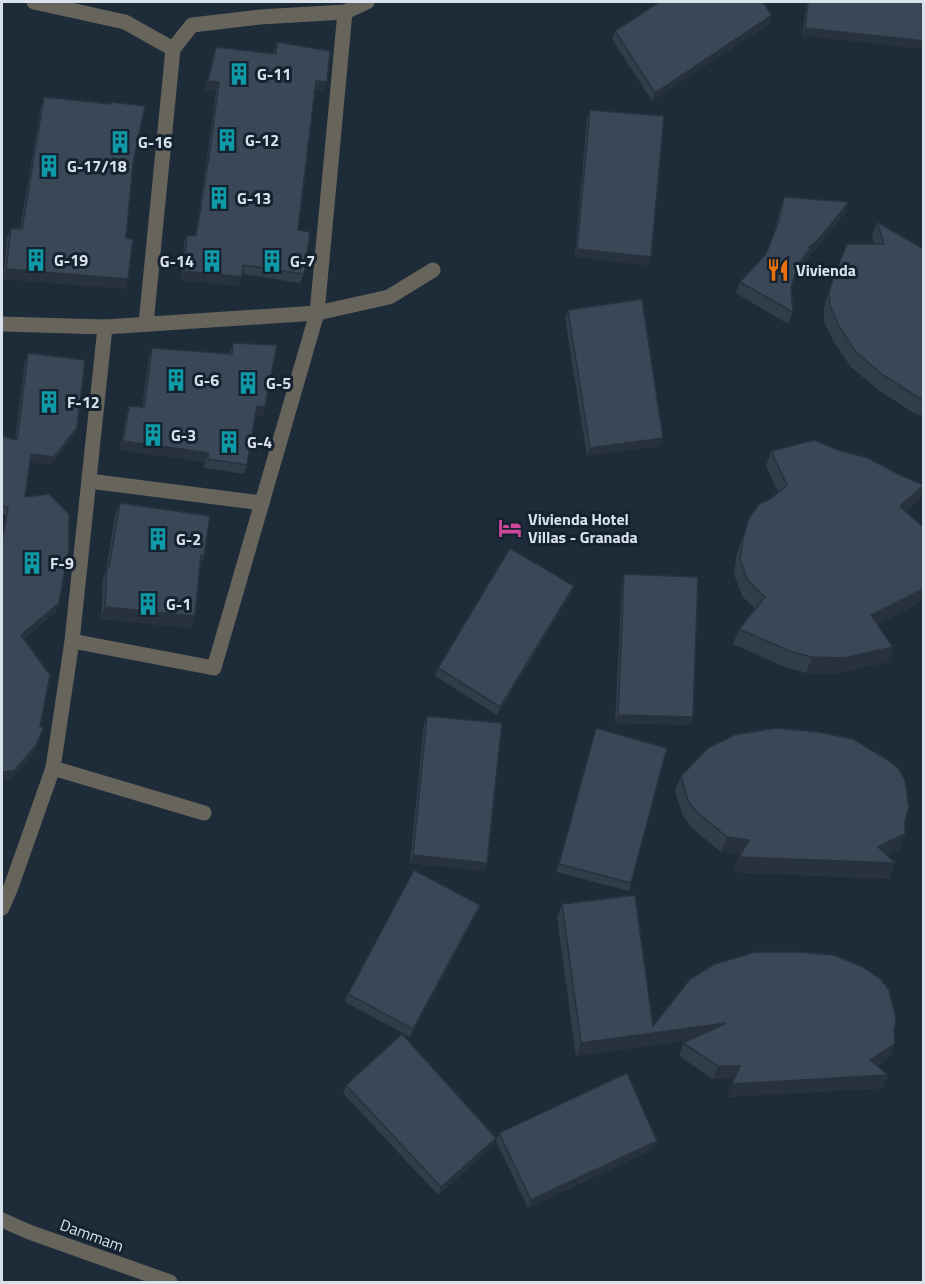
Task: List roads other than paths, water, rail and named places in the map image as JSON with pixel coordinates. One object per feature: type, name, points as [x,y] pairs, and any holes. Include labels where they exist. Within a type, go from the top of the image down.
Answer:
[{"type":"street","points":[[34,2],[125,22],[173,49]]},
{"type":"street","points":[[146,324],[173,49],[192,25],[260,17],[283,8],[345,12],[367,2]]},
{"type":"street","points":[[72,641],[214,668],[317,313],[345,12]]},
{"type":"street","points":[[2,324],[105,327],[317,313],[389,297],[433,270]]},
{"type":"street","points":[[2,908],[6,886],[53,768],[72,641],[105,327]]},
{"type":"street","points":[[89,481],[262,503]]},
{"type":"street","points":[[53,768],[204,813]]},
{"type":"street","name":"Dammam","points":[[2,1220],[28,1232],[170,1282]]},
{"type":"place","name":"G-11","points":[[239,74]]},
{"type":"place","name":"G-12","points":[[227,140]]},
{"type":"place","name":"G-16","points":[[120,142]]},
{"type":"place","name":"G-17/18","points":[[49,166]]},
{"type":"place","name":"G-13","points":[[219,198]]},
{"type":"place","name":"G-19","points":[[36,260]]},
{"type":"place","name":"G-14","points":[[212,261]]},
{"type":"place","name":"G-7","points":[[272,261]]},
{"type":"place","name":"Vivienda","points":[[778,270]]},
{"type":"place","name":"G-6","points":[[176,380]]},
{"type":"place","name":"G-5","points":[[248,383]]},
{"type":"place","name":"F-12","points":[[49,402]]},
{"type":"place","name":"G-3","points":[[153,435]]},
{"type":"place","name":"G-4","points":[[229,442]]},
{"type":"place","name":"Vivienda Hotel Villas - Granada","points":[[510,528]]},
{"type":"place","name":"G-2","points":[[158,539]]},
{"type":"place","name":"F-9","points":[[32,563]]},
{"type":"place","name":"G-1","points":[[148,604]]}]
